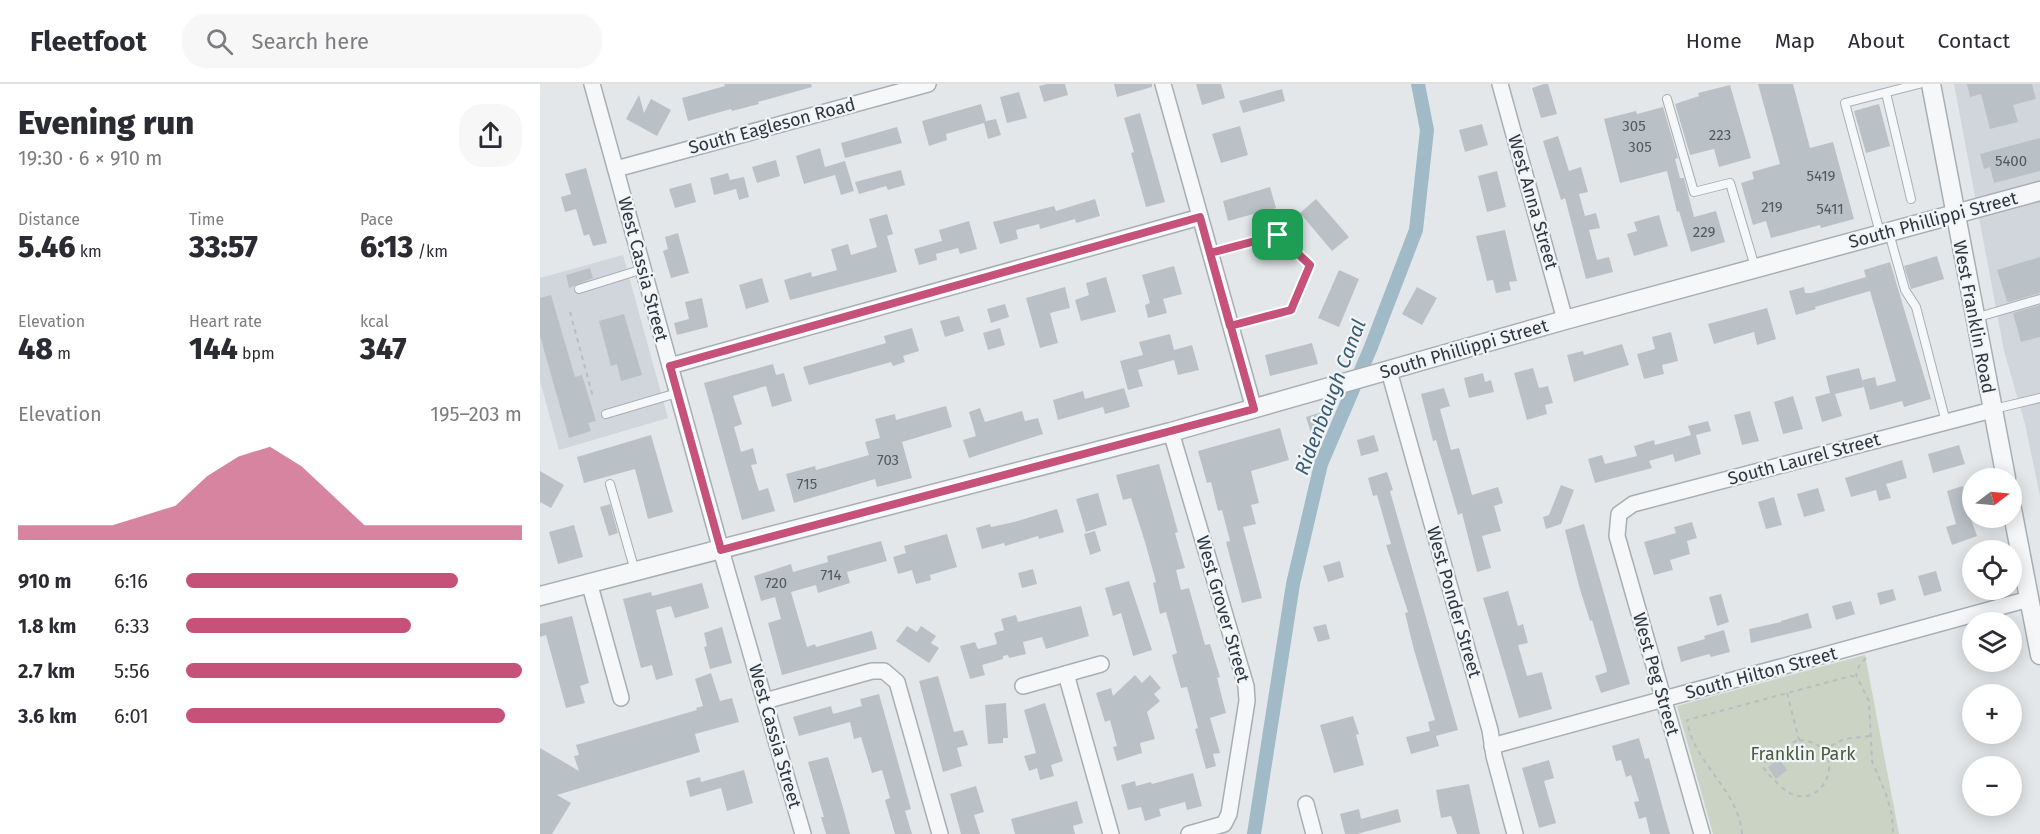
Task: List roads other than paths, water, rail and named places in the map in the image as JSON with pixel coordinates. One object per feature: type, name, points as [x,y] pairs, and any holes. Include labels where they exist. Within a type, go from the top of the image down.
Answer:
[{"type":"street","name":"West Cassia Street","points":[[592,84],[721,550],[803,834]]},
{"type":"street","name":"South Eagleson Road","points":[[616,169],[928,84]]},
{"type":"street","points":[[1163,84],[1254,409]]},
{"type":"street","name":"West Anna Street","points":[[1500,84],[1565,320]]},
{"type":"street","name":"West Franklin Road","points":[[1931,84],[1954,215],[2004,468]]},
{"type":"street","name":"South Phillippi Street","points":[[540,596],[1171,432],[1565,320],[2040,190]]},
{"type":"street","points":[[670,366],[1200,217]]},
{"type":"street","name":"West Ponder Street","points":[[1389,371],[1490,730],[1515,834]]},
{"type":"street","name":"South Laurel Street","points":[[1619,514],[1632,504],[1992,410]]},
{"type":"street","name":"West Grover Street","points":[[1171,432],[1246,686],[1247,700],[1229,814],[1224,824],[1190,834]]},
{"type":"street","name":"West Peg Street","points":[[1619,514],[1617,536],[1702,834]]},
{"type":"street","points":[[2017,528],[2034,598],[2040,655]]},
{"type":"street","points":[[589,582],[621,698]]},
{"type":"street","name":"South Hilton Street","points":[[1492,746],[2034,598]]},
{"type":"street","points":[[1023,686],[1101,664]]},
{"type":"street","points":[[765,701],[872,671],[884,671],[897,682],[940,834]]},
{"type":"street","points":[[1066,674],[1111,834]]},
{"type":"street","points":[[1306,804],[1314,834]]},
{"type":"lane","points":[[1919,84],[1845,103],[1885,234],[1905,290],[1916,307],[1946,422]]},
{"type":"lane","points":[[1886,93],[1911,199]]},
{"type":"lane","points":[[1667,99],[1694,192],[1730,183],[1755,269]]},
{"type":"lane","points":[[1210,253],[1278,235],[1310,265],[1291,310],[1230,326]]},
{"type":"lane","points":[[579,289],[643,269]]},
{"type":"lane","points":[[1974,318],[2040,299]]},
{"type":"lane","points":[[606,414],[677,393]]},
{"type":"lane","points":[[1992,410],[2040,398]]},
{"type":"lane","points":[[610,484],[635,571]]},
{"type":"waterway","name":"Ridenbaugh Canal","points":[[1254,834],[1293,584],[1321,464],[1371,347],[1416,230],[1427,130],[1418,84]]},
{"type":"park label","name":"Franklin Park","points":[[1803,754]]}]
